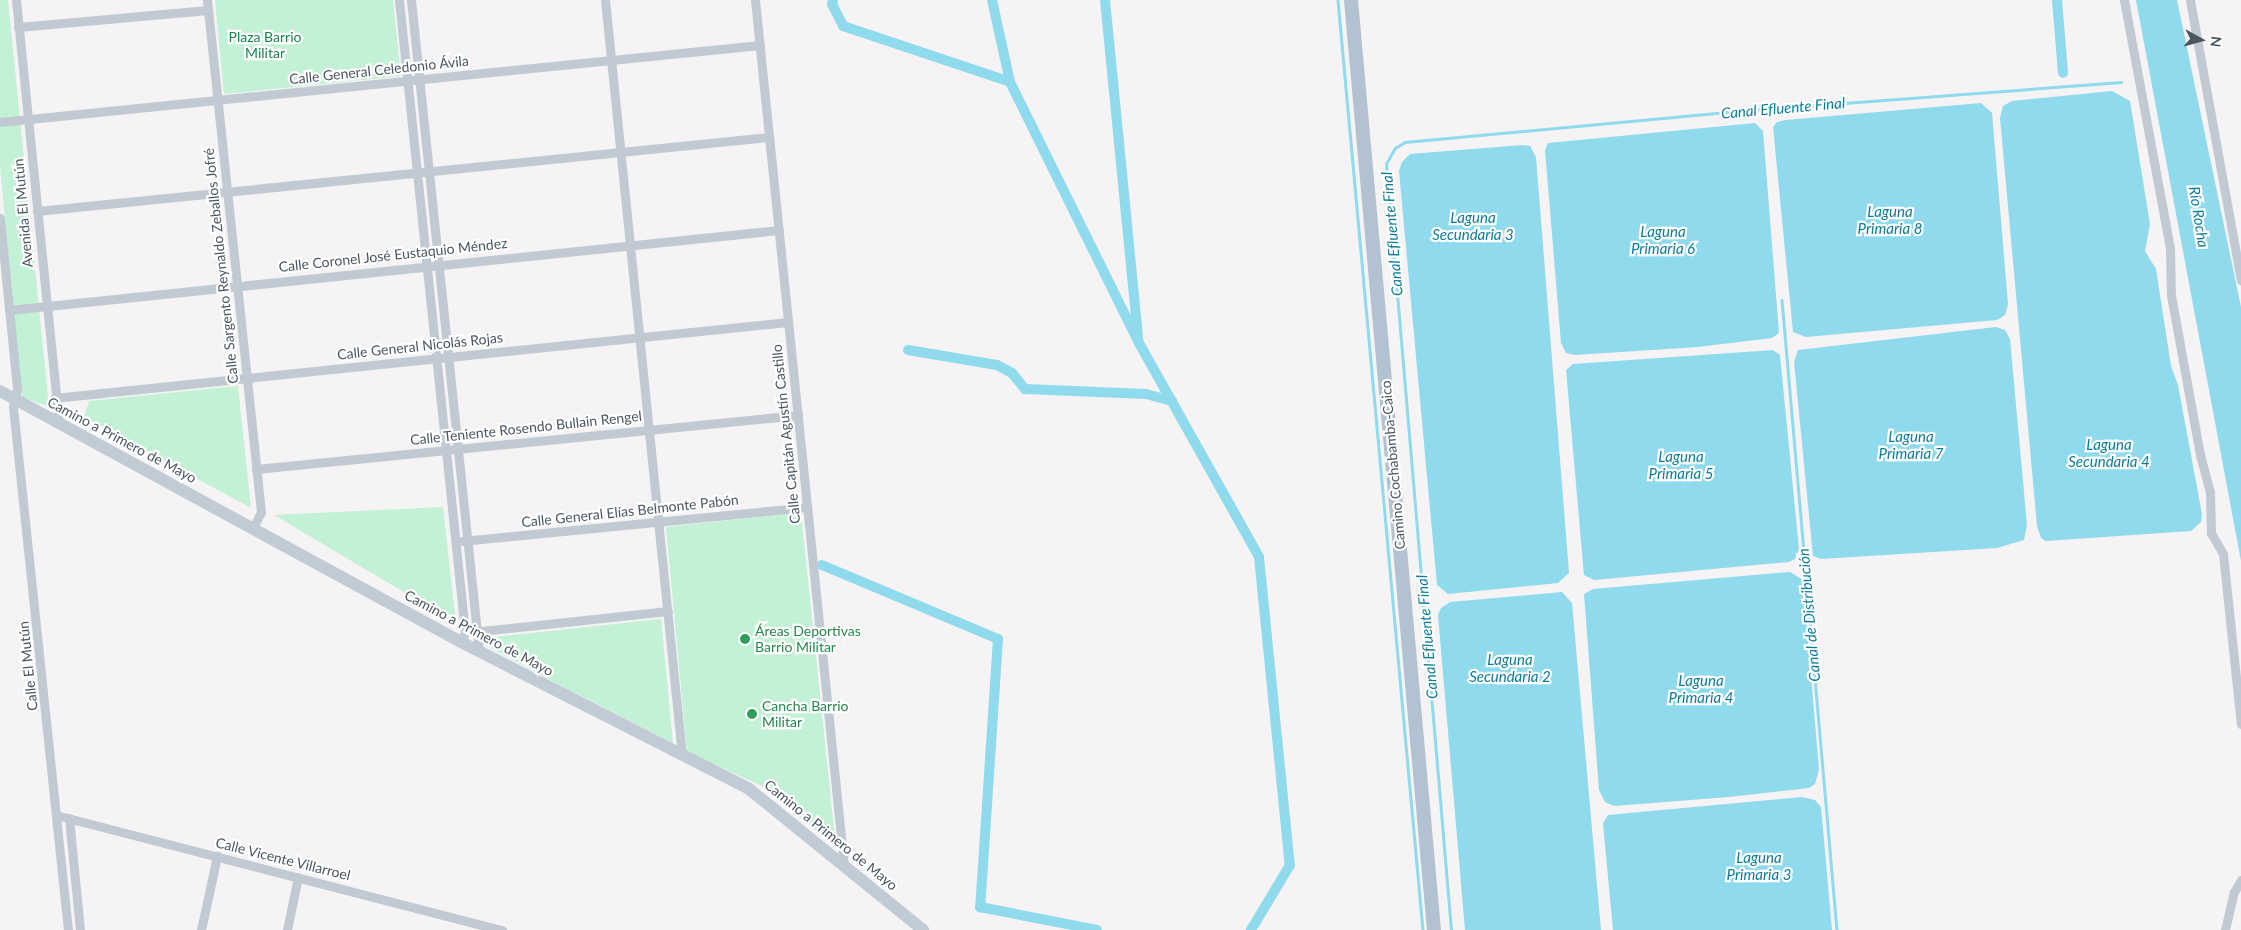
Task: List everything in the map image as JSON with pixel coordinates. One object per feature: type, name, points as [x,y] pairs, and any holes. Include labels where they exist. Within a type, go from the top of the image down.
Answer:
[{"type":"main road","name":"Camino Cochabamba-Caico","points":[[1352,0],[1434,930]]},
{"type":"main road","name":"Camino a Primero de Mayo","points":[[0,391],[253,528],[463,637],[479,651],[750,789],[923,930]]},
{"type":"street","name":"Avenida El Mutún","points":[[16,0],[54,398],[59,424]]},
{"type":"street","name":"Calle Sargento Reynaldo Zeballos Jofré","points":[[207,0],[261,512],[253,528]]},
{"type":"street","points":[[399,0],[446,450],[463,637],[477,632],[668,611]]},
{"type":"street","points":[[411,0],[479,651]]},
{"type":"street","points":[[605,0],[682,754]]},
{"type":"street","name":"Calle Capitán Agustín Castillo","points":[[755,0],[844,865]]},
{"type":"street","points":[[2124,0],[2170,249],[2171,295],[2200,455],[2210,492],[2211,533],[2223,554],[2241,724]]},
{"type":"street","points":[[2190,0],[2241,280]]},
{"type":"street","points":[[18,27],[208,10]]},
{"type":"street","name":"Calle General Celedonio Ávila","points":[[0,122],[760,46]]},
{"type":"street","points":[[37,210],[429,173],[621,150],[769,137]]},
{"type":"street","name":"Avenida El Mutún","points":[[0,218],[16,399]]},
{"type":"street","name":"Calle Coronel José Eustaquio Méndez","points":[[9,310],[45,304],[779,230]]},
{"type":"street","name":"Calle General Nicolás Rojas","points":[[54,398],[788,322]]},
{"type":"street","name":"Calle El Mutún","points":[[16,399],[13,407],[68,930]]},
{"type":"street","name":"Calle Teniente Rosendo Bullain Rengel","points":[[256,469],[798,415]]},
{"type":"street","name":"Calle General Elías Belmonte Pabón","points":[[455,542],[807,507]]},
{"type":"street","name":"Calle Vicente Villarroel","points":[[56,815],[502,930]]},
{"type":"street","points":[[69,818],[80,930]]},
{"type":"street","points":[[201,930],[218,856]]},
{"type":"street","points":[[287,930],[298,877]]},
{"type":"street","points":[[2225,930],[2234,892],[2241,880]]},
{"type":"green space","points":[[0,0],[8,0],[49,407],[22,397],[0,166]]},
{"type":"green space","name":"Plaza Barrio Militar","points":[[215,0],[393,0],[401,76],[224,94]]},
{"type":"green space","points":[[238,386],[251,508],[84,417],[89,401]]},
{"type":"green space","points":[[443,507],[456,623],[274,515]]},
{"type":"green space","name":"Áreas Deportivas Barrio Militar","points":[[801,513],[836,848],[764,787],[687,752],[666,527]]},
{"type":"green space","points":[[661,619],[673,743],[571,691],[564,691],[563,687],[485,645],[485,638]]},
{"type":"water","name":"Río Rocha","points":[[2136,0],[2177,0],[2241,307],[2241,561]]},
{"type":"water","name":"Laguna Secundaria 4","points":[[2112,91],[2130,101],[2150,224],[2145,251],[2156,269],[2171,366],[2178,385],[2202,514],[2201,522],[2191,531],[2046,541],[2041,538],[2037,526],[2000,118],[2003,106],[2012,101]]},
{"type":"water","name":"Laguna Primaria 8","points":[[1981,103],[1992,113],[2008,304],[2005,315],[1997,320],[1806,337],[1793,332],[1773,127],[1777,122]]},
{"type":"water","name":"Laguna Primaria 6","points":[[1755,123],[1763,131],[1779,333],[1772,338],[1698,347],[1575,355],[1566,353],[1561,343],[1545,150],[1548,143]]},
{"type":"water","name":"Laguna Secundaria 3","points":[[1530,146],[1536,157],[1569,573],[1558,583],[1448,594],[1437,585],[1399,171],[1402,162],[1410,154]]},
{"type":"water","name":"Laguna Primaria 7","points":[[1996,327],[2005,330],[2010,339],[2027,525],[2024,540],[1997,548],[1821,559],[1813,556],[1794,362],[1798,350]]},
{"type":"water","name":"Laguna Primaria 5","points":[[1773,350],[1780,355],[1799,549],[1795,559],[1789,562],[1594,580],[1584,575],[1566,370],[1573,364]]},
{"type":"water","name":"Laguna Primaria 4","points":[[1790,572],[1803,580],[1819,770],[1815,784],[1809,788],[1729,797],[1614,806],[1605,802],[1599,790],[1584,594],[1593,589]]},
{"type":"water","name":"Laguna Secundaria 2","points":[[1562,592],[1572,603],[1601,930],[1465,930],[1438,615],[1441,608],[1450,602]]},
{"type":"water","name":"Laguna Primaria 3","points":[[1802,797],[1815,800],[1821,807],[1832,930],[1613,930],[1603,823],[1608,815]]},
{"type":"waterway","points":[[833,0],[832,4],[843,26],[1010,82]]},
{"type":"waterway","points":[[992,0],[1010,82],[1139,343],[1259,557],[1290,865],[1251,930]]},
{"type":"waterway","points":[[1105,0],[1138,337]]},
{"type":"waterway","points":[[1338,0],[1423,930]]},
{"type":"waterway","points":[[2057,0],[2063,73]]},
{"type":"waterway","name":"Canal Efluente Final","points":[[1451,930],[1386,164],[1395,148],[1405,142],[1764,109],[2121,82]]},
{"type":"waterway","name":"Canal de Distribución","points":[[1782,300],[1837,930]]},
{"type":"waterway","points":[[908,350],[997,365],[1012,373],[1025,389],[1146,394],[1172,401]]},
{"type":"waterway","points":[[822,565],[998,639],[980,907],[1097,930]]},
{"type":"place","name":"Áreas Deportivas Barrio Militar","points":[[745,639]]},
{"type":"place","name":"Cancha Barrio Militar","points":[[752,714]]}]
